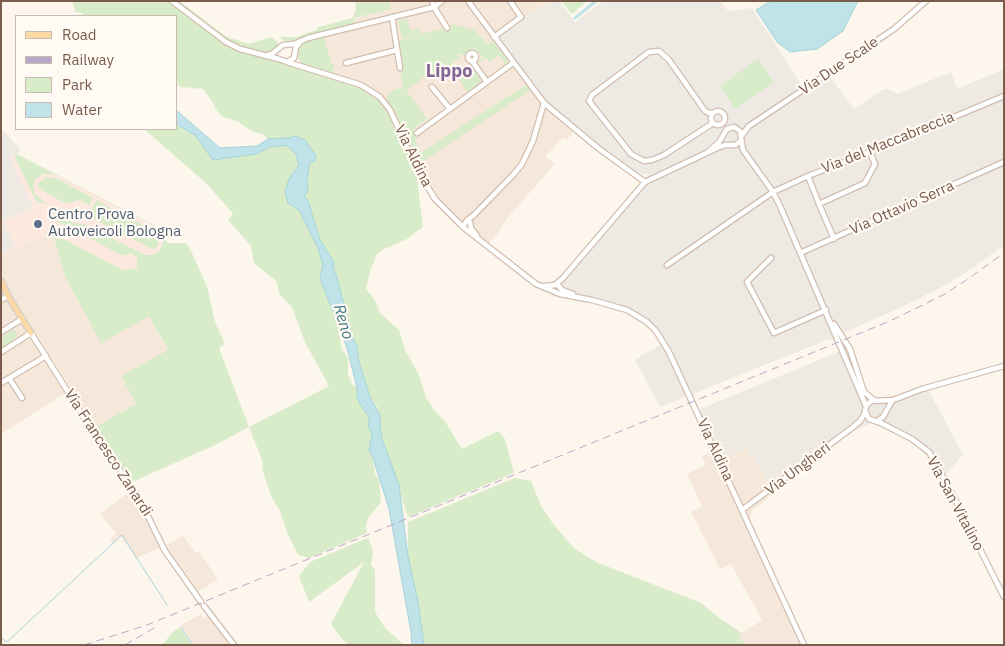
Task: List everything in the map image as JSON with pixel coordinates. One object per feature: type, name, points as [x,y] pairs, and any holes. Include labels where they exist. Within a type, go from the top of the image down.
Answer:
[{"type":"main road","name":"Via Francesco Zanardi","points":[[1,282],[31,333]]},
{"type":"street","points":[[172,1],[226,42],[240,49],[287,62],[292,60],[301,41]]},
{"type":"street","points":[[432,1],[447,28]]},
{"type":"street","points":[[265,56],[278,50],[283,45],[434,7],[442,1]]},
{"type":"street","points":[[468,1],[544,103],[598,148],[645,182]]},
{"type":"street","points":[[494,37],[521,17],[510,1]]},
{"type":"street","name":"Via Due Scale","points":[[742,137],[749,126],[894,29],[926,1]]},
{"type":"street","points":[[392,17],[400,68]]},
{"type":"street","points":[[288,44],[294,49],[295,54]]},
{"type":"street","points":[[278,50],[279,59]]},
{"type":"street","points":[[346,63],[397,50]]},
{"type":"street","points":[[713,123],[664,155],[644,161],[631,154],[592,107],[589,98],[650,52],[659,50],[705,111],[709,113],[717,111],[723,113],[725,126],[728,128]]},
{"type":"street","name":"Via Aldina","points":[[295,54],[300,64],[314,71]]},
{"type":"street","points":[[472,61],[487,82]]},
{"type":"street","name":"Via Aldina","points":[[287,62],[361,85],[374,92],[393,115],[425,185],[463,227],[536,284],[554,292],[621,308],[633,313],[647,322],[663,340],[804,645]]},
{"type":"street","points":[[416,133],[513,63]]},
{"type":"street","points":[[432,87],[450,110]]},
{"type":"street","name":"Via del Maccabreccia","points":[[667,265],[773,192],[1004,96]]},
{"type":"street","points":[[463,227],[513,176],[525,159],[533,141],[544,103]]},
{"type":"street","points":[[713,113],[711,119],[713,123]]},
{"type":"street","points":[[719,125],[724,121]]},
{"type":"street","points":[[713,123],[723,128],[725,142],[744,152]]},
{"type":"street","name":"Via Due Scale","points":[[736,128],[749,126]]},
{"type":"street","points":[[708,152],[716,145],[728,128]]},
{"type":"street","points":[[728,128],[736,128],[740,131],[744,152],[773,192],[830,318],[866,406],[866,416],[874,421],[885,414],[893,400]]},
{"type":"street","points":[[536,284],[547,287],[557,284],[645,182],[722,146],[738,144],[742,137]]},
{"type":"street","points":[[819,204],[865,183],[876,164],[870,152]]},
{"type":"street","name":"Via Ottavio Serra","points":[[800,253],[1004,162]]},
{"type":"street","points":[[808,176],[834,239]]},
{"type":"street","points":[[452,216],[458,220],[468,221]]},
{"type":"street","points":[[468,221],[471,228],[484,244]]},
{"type":"street","points":[[771,258],[747,282],[774,333],[826,310]]},
{"type":"street","points":[[563,278],[564,288],[567,292]]},
{"type":"street","name":"Via Aldina","points":[[557,284],[562,290],[583,298]]},
{"type":"street","points":[[1,300],[8,296]]},
{"type":"street","points":[[830,318],[850,349],[864,392],[883,404],[889,426]]},
{"type":"street","points":[[1,332],[22,319]]},
{"type":"street","points":[[1,352],[31,333]]},
{"type":"street","name":"Via Francesco Zanardi","points":[[31,333],[95,435],[142,501],[165,550],[202,604],[234,645]]},
{"type":"street","points":[[1,383],[46,356]]},
{"type":"street","points":[[866,406],[876,401],[893,400],[922,389],[1004,366]]},
{"type":"street","points":[[9,378],[22,398]]},
{"type":"street","name":"Via Ungheri","points":[[742,510],[853,427],[865,413]]},
{"type":"street","name":"Via Ungheri","points":[[853,427],[863,422],[874,421]]},
{"type":"street","name":"Via San Vitalino","points":[[874,421],[889,426],[917,442],[934,459],[1004,598]]},
{"type":"shaded area","points":[[389,1],[550,1],[496,37],[574,131],[567,140],[563,137],[545,157],[555,164],[510,215],[488,244],[454,215],[431,189],[418,167],[389,104],[378,92],[356,81],[313,69],[301,63],[298,59],[298,41],[355,24],[354,18],[391,9]]},
{"type":"shaded area","points":[[550,1],[559,1],[575,22],[603,1],[721,1],[728,11],[752,8],[803,88],[827,73],[854,109],[884,89],[898,94],[951,72],[957,89],[1004,69],[1004,245],[942,287],[845,332],[846,338],[837,341],[829,339],[695,393],[694,400],[690,402],[685,397],[660,407],[635,360],[661,344],[657,335],[643,321],[612,306],[551,296],[567,273],[641,181],[649,174],[642,174],[623,166],[541,99],[495,37]]},
{"type":"shaded area","points":[[1,128],[21,150],[10,158],[33,208],[4,221],[16,248],[1,254]]},
{"type":"shaded area","points":[[17,154],[155,226],[165,235],[166,243],[151,264],[129,270],[123,270],[52,233],[16,248],[4,221],[33,208],[10,158]]},
{"type":"shaded area","points":[[52,233],[66,278],[149,316],[168,351],[121,376],[136,404],[95,427],[8,290],[1,274],[1,254]]},
{"type":"shaded area","points":[[1,288],[66,393],[1,434]]},
{"type":"shaded area","points":[[848,342],[859,370],[864,394],[868,402],[879,404],[927,388],[963,455],[945,475],[911,441],[871,423],[855,430],[776,491],[746,448],[722,459],[698,410],[838,352],[839,346]]},
{"type":"shaded area","points":[[746,448],[776,491],[751,512],[750,523],[770,565],[803,645],[747,645],[739,638],[742,633],[762,620],[731,564],[720,569],[691,512],[702,507],[687,474],[705,465],[702,456],[716,449],[722,459]]},
{"type":"shaded area","points":[[130,491],[140,504],[160,548],[136,558],[121,536],[112,544],[110,540],[116,533],[100,514]]},
{"type":"shaded area","points":[[183,535],[196,553],[199,552],[218,579],[198,592],[166,546]]},
{"type":"shaded area","points":[[201,614],[203,618],[208,616],[231,645],[192,645],[181,625]]},
{"type":"green space","points":[[72,1],[168,1],[233,48],[273,59],[283,64],[345,79],[372,89],[384,101],[415,161],[423,227],[407,239],[377,254],[370,271],[366,289],[374,299],[380,313],[399,330],[405,350],[418,373],[426,397],[433,409],[444,420],[462,449],[498,431],[505,439],[514,473],[408,517],[382,439],[378,408],[370,397],[359,362],[357,346],[352,336],[333,268],[334,262],[320,240],[304,194],[308,192],[307,178],[310,162],[295,136],[268,139],[263,134],[253,132],[237,121],[223,117],[203,89],[178,85],[178,15],[84,15],[76,12]]},
{"type":"green space","points":[[176,1],[179,1],[227,37],[249,44],[271,37],[279,45],[277,49],[267,54],[232,44]]},
{"type":"green space","points":[[355,1],[389,1],[391,9],[354,18],[355,24],[293,43],[280,37],[296,37],[316,30],[318,27],[352,18],[356,10]]},
{"type":"green space","points":[[561,1],[587,1],[572,14]]},
{"type":"green space","points":[[407,18],[410,30],[419,28],[421,34],[454,24],[476,31],[488,45],[493,41],[508,61],[506,65],[499,55],[490,62],[486,58],[479,63],[483,58],[475,48],[464,56],[461,53],[457,55],[459,58],[450,64],[453,69],[457,66],[459,69],[466,67],[468,70],[472,67],[482,81],[467,92],[459,79],[456,81],[444,63],[406,90],[427,119],[413,129],[420,153],[526,85],[530,90],[420,163],[392,106],[386,98],[391,91],[403,87],[397,41],[415,36],[402,38],[398,21]]},
{"type":"green space","points":[[324,37],[331,63],[334,65],[332,73],[329,74],[301,63],[297,56],[297,48],[302,43]]},
{"type":"green space","points":[[758,59],[774,82],[735,109],[720,86]]},
{"type":"green space","points":[[178,125],[195,135],[213,160],[256,154],[270,147],[286,145],[296,154],[299,165],[289,179],[288,203],[299,210],[318,248],[323,265],[320,278],[335,315],[342,349],[348,358],[348,375],[352,384],[357,388],[357,397],[369,416],[369,428],[372,434],[369,448],[372,454],[375,474],[379,480],[381,502],[368,518],[367,533],[309,558],[298,555],[287,532],[280,511],[272,498],[263,472],[262,460],[249,427],[329,386],[305,342],[292,307],[280,295],[276,281],[254,263],[251,246],[228,220],[233,214],[207,184],[145,130],[178,130]]},
{"type":"green space","points":[[17,154],[155,226],[165,235],[167,243],[186,243],[207,286],[215,322],[225,344],[219,348],[249,427],[215,445],[132,482],[95,427],[136,404],[121,376],[168,350],[149,316],[101,343],[66,278],[52,233],[123,270],[137,268],[137,258],[131,253],[123,256],[58,222],[54,218],[53,209],[66,214],[72,223],[84,224],[145,255],[152,255],[159,251],[163,243],[162,236],[152,225],[54,174],[43,174],[35,180],[33,187],[35,194],[48,205],[38,202],[34,198],[14,155]]},
{"type":"green space","points":[[45,177],[56,178],[93,198],[89,206],[83,201],[78,200],[66,204],[41,190],[38,184]]},
{"type":"green space","points":[[96,200],[154,231],[159,239],[158,246],[154,249],[150,248],[92,218],[90,212]]},
{"type":"green space","points":[[14,329],[20,339],[1,351],[1,337]]},
{"type":"green space","points":[[515,478],[531,481],[541,506],[553,524],[574,548],[596,562],[701,603],[742,633],[739,638],[747,645],[424,645],[418,602],[408,556],[408,522]]},
{"type":"green space","points":[[368,538],[373,551],[371,565],[375,570],[375,612],[385,628],[404,645],[349,645],[341,638],[331,624],[364,562],[309,602],[299,576],[310,562]]},
{"type":"green space","points":[[180,627],[191,645],[162,645],[173,632]]},
{"type":"water","points":[[771,1],[858,1],[843,31],[817,49],[790,52],[777,42],[756,10]]},
{"type":"water","name":"Reno","points":[[178,112],[220,148],[257,146],[268,139],[295,136],[305,140],[316,156],[314,162],[310,162],[307,178],[308,192],[304,194],[320,240],[334,262],[333,268],[352,336],[357,346],[359,362],[370,397],[380,415],[382,439],[399,485],[408,556],[418,602],[424,645],[412,645],[389,509],[372,455],[369,451],[372,434],[369,428],[369,417],[357,397],[357,388],[347,348],[320,278],[323,265],[318,248],[299,210],[288,203],[285,192],[289,179],[299,165],[296,154],[286,145],[270,147],[256,154],[213,160],[195,135],[178,125]]},
{"type":"waterway","points":[[575,18],[596,1]]},
{"type":"waterway","points":[[1,638],[7,642],[122,535],[167,605]]},
{"type":"waterway","points":[[181,627],[192,645]]},
{"type":"railway","points":[[84,645],[147,625],[890,321],[943,295],[1004,253]]},
{"type":"railway","points":[[125,645],[154,628]]},
{"type":"place","name":"Centro Prova Autoveicoli Bologna","points":[[38,224]]},
{"type":"district","name":"Lippo","points":[[449,72]]}]
